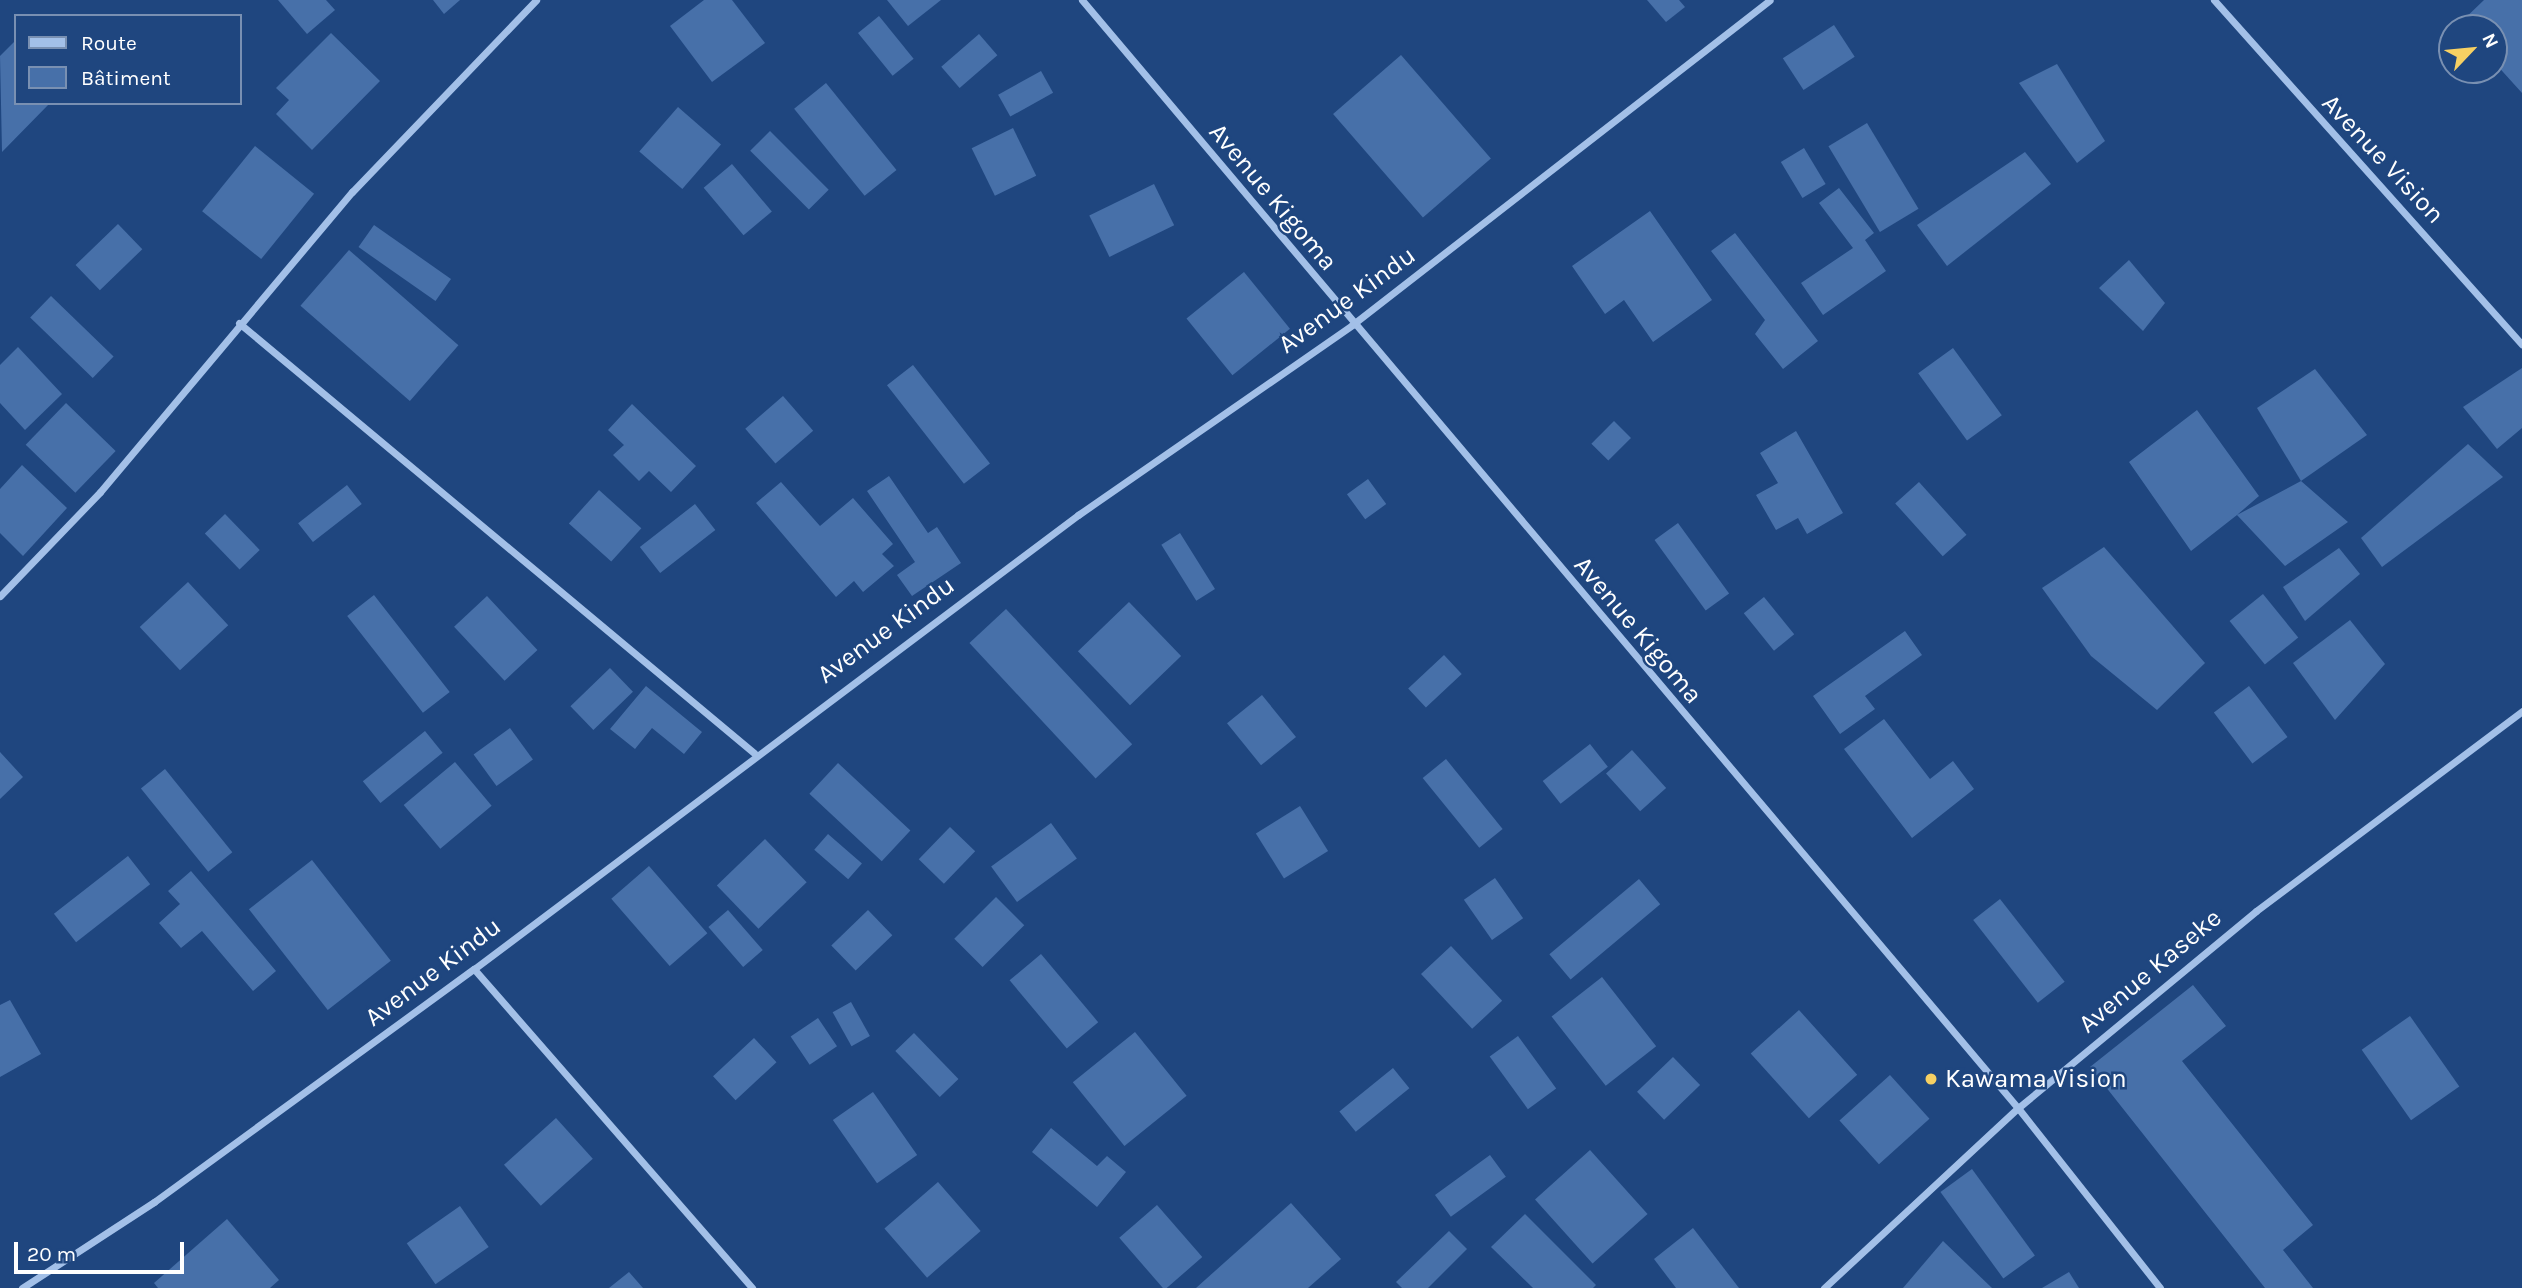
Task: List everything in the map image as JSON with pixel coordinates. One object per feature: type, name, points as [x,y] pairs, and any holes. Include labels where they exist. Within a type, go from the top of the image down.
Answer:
[{"type":"street","points":[[0,596],[100,492],[239,323],[352,192],[536,0]]},
{"type":"street","name":"Avenue Kigoma","points":[[1082,0],[1352,325],[2018,1108],[2160,1288]]},
{"type":"street","name":"Avenue Kindu","points":[[22,1288],[154,1202],[474,969],[754,753],[1078,515],[1352,325],[1770,0]]},
{"type":"street","name":"Avenue Vision","points":[[2214,0],[2522,345]]},
{"type":"street","points":[[239,323],[754,753]]},
{"type":"street","name":"Avenue Kaseke","points":[[1824,1288],[2018,1108],[2256,911],[2522,711]]},
{"type":"street","points":[[474,969],[752,1288]]},
{"type":"building","points":[[278,0],[326,0],[335,10],[307,34]]},
{"type":"building","points":[[433,0],[460,0],[444,14]]},
{"type":"building","points":[[704,0],[732,0],[765,43],[712,82],[670,26]]},
{"type":"building","points":[[887,0],[941,0],[908,26]]},
{"type":"building","points":[[1647,0],[1679,0],[1685,7],[1666,22]]},
{"type":"building","points":[[2484,0],[2522,0],[2522,93],[2508,78],[2508,14],[2469,14]]},
{"type":"building","points":[[879,16],[914,59],[893,76],[858,33]]},
{"type":"building","points":[[1834,25],[1855,57],[1804,90],[1783,58]]},
{"type":"building","points":[[331,33],[380,81],[312,150],[276,114],[289,100],[276,88]]},
{"type":"building","points":[[979,34],[997,55],[960,88],[941,67]]},
{"type":"building","points":[[14,42],[14,105],[48,105],[2,152],[0,56]]},
{"type":"building","points":[[1401,55],[1491,158],[1423,217],[1333,114]]},
{"type":"building","points":[[2057,64],[2105,141],[2077,163],[2019,83]]},
{"type":"building","points":[[1041,71],[1053,93],[1010,117],[998,95]]},
{"type":"building","points":[[826,83],[896,170],[865,196],[794,109]]},
{"type":"building","points":[[678,107],[721,144],[682,189],[639,152]]},
{"type":"building","points":[[1867,123],[1919,209],[1880,232],[1828,146]]},
{"type":"building","points":[[1013,128],[1036,176],[995,196],[972,148]]},
{"type":"building","points":[[770,131],[829,190],[809,209],[750,151]]},
{"type":"building","points":[[255,146],[314,194],[261,259],[202,211]]},
{"type":"building","points":[[1804,148],[1826,184],[1802,198],[1781,162]]},
{"type":"building","points":[[2025,152],[2051,184],[1947,266],[1917,225]]},
{"type":"building","points":[[732,164],[772,211],[744,235],[704,188]]},
{"type":"building","points":[[1154,184],[1174,225],[1109,257],[1089,216]]},
{"type":"building","points":[[1839,188],[1874,233],[1865,240],[1886,271],[1823,315],[1801,283],[1853,248],[1819,203]]},
{"type":"building","points":[[1650,211],[1712,300],[1653,342],[1624,300],[1605,314],[1572,266]]},
{"type":"building","points":[[118,224],[142,249],[100,290],[76,265]]},
{"type":"building","points":[[374,225],[451,279],[436,301],[359,247]]},
{"type":"building","points":[[1735,233],[1818,341],[1783,369],[1755,334],[1765,320],[1711,251]]},
{"type":"building","points":[[349,250],[458,345],[410,401],[300,306]]},
{"type":"building","points":[[2129,260],[2165,303],[2143,331],[2099,288]]},
{"type":"building","points":[[1244,272],[1290,329],[1232,375],[1186,319]]},
{"type":"building","points":[[51,296],[114,356],[93,378],[30,318]]},
{"type":"building","points":[[18,347],[62,394],[25,430],[0,403],[0,365]]},
{"type":"building","points":[[1953,348],[2002,415],[1967,440],[1918,373]]},
{"type":"building","points":[[913,365],[990,464],[964,484],[887,385]]},
{"type":"building","points":[[2522,368],[2522,428],[2497,449],[2463,407]]},
{"type":"building","points":[[2315,369],[2367,435],[2301,481],[2257,408]]},
{"type":"building","points":[[783,396],[813,431],[775,464],[745,429]]},
{"type":"building","points":[[66,403],[116,451],[75,493],[26,445]]},
{"type":"building","points":[[632,404],[696,466],[671,492],[649,471],[639,481],[613,455],[624,445],[608,430]]},
{"type":"building","points":[[2197,410],[2259,496],[2191,551],[2129,462]]},
{"type":"building","points":[[1614,421],[1631,438],[1608,461],[1591,444]]},
{"type":"building","points":[[1796,431],[1843,513],[1807,534],[1798,518],[1776,530],[1756,495],[1778,483],[1760,453]]},
{"type":"building","points":[[2468,444],[2503,477],[2382,567],[2361,538]]},
{"type":"building","points":[[22,465],[67,508],[23,556],[0,533],[0,489]]},
{"type":"building","points":[[889,476],[928,533],[937,527],[961,563],[912,596],[897,575],[915,562],[867,491]]},
{"type":"building","points":[[1368,479],[1386,504],[1365,519],[1347,494]]},
{"type":"building","points":[[2301,481],[2348,522],[2285,566],[2237,515]]},
{"type":"building","points":[[781,482],[820,526],[853,498],[893,544],[882,554],[894,566],[863,592],[854,581],[836,597],[756,503]]},
{"type":"building","points":[[1919,482],[1967,535],[1943,556],[1895,503]]},
{"type":"building","points":[[347,485],[362,504],[313,542],[298,523]]},
{"type":"building","points":[[599,490],[641,528],[611,562],[569,523]]},
{"type":"building","points":[[695,504],[715,530],[660,573],[640,547]]},
{"type":"building","points":[[225,514],[260,550],[240,569],[205,533]]},
{"type":"building","points":[[1678,523],[1729,593],[1706,610],[1655,540]]},
{"type":"building","points":[[1180,533],[1215,589],[1196,601],[1161,545]]},
{"type":"building","points":[[2104,547],[2205,663],[2157,710],[2091,656],[2042,588]]},
{"type":"building","points":[[2339,548],[2360,574],[2305,621],[2283,587]]},
{"type":"building","points":[[188,582],[228,625],[180,670],[140,627]]},
{"type":"building","points":[[2263,594],[2298,638],[2265,665],[2230,621]]},
{"type":"building","points":[[374,595],[450,692],[423,713],[347,616]]},
{"type":"building","points":[[487,596],[537,650],[505,681],[454,627]]},
{"type":"building","points":[[1764,597],[1794,634],[1774,651],[1744,613]]},
{"type":"building","points":[[1129,602],[1181,656],[1130,705],[1078,651]]},
{"type":"building","points":[[1006,609],[1132,744],[1096,778],[969,643]]},
{"type":"building","points":[[2350,620],[2385,664],[2335,720],[2293,663]]},
{"type":"building","points":[[1905,631],[1922,655],[1865,696],[1875,709],[1840,734],[1813,696]]},
{"type":"building","points":[[1444,655],[1462,674],[1426,707],[1408,688]]},
{"type":"building","points":[[610,668],[633,692],[593,730],[570,706]]},
{"type":"building","points":[[646,686],[702,732],[684,754],[652,728],[635,749],[610,729]]},
{"type":"building","points":[[2249,686],[2288,737],[2252,764],[2214,712]]},
{"type":"building","points":[[1262,695],[1296,737],[1261,765],[1227,723]]},
{"type":"building","points":[[1884,719],[1930,779],[1953,761],[1974,789],[1912,838],[1844,749]]},
{"type":"building","points":[[510,728],[533,760],[497,786],[474,754]]},
{"type":"building","points":[[425,731],[443,753],[380,803],[363,781]]},
{"type":"building","points":[[1590,744],[1608,767],[1561,804],[1543,781]]},
{"type":"building","points":[[1632,750],[1666,788],[1640,811],[1606,773]]},
{"type":"building","points":[[0,752],[23,777],[0,799]]},
{"type":"building","points":[[1446,759],[1503,829],[1479,848],[1423,778]]},
{"type":"building","points":[[455,762],[492,806],[440,849],[404,805]]},
{"type":"building","points":[[838,763],[910,831],[882,861],[809,794]]},
{"type":"building","points":[[165,769],[232,852],[208,872],[141,789]]},
{"type":"building","points":[[1300,806],[1328,851],[1284,879],[1256,834]]},
{"type":"building","points":[[1051,823],[1077,859],[1017,902],[991,866]]},
{"type":"building","points":[[950,827],[975,851],[944,884],[919,859]]},
{"type":"building","points":[[828,834],[862,864],[848,879],[814,850]]},
{"type":"building","points":[[765,839],[807,882],[758,929],[717,886]]},
{"type":"building","points":[[128,856],[150,884],[76,942],[54,914]]},
{"type":"building","points":[[312,860],[391,961],[328,1010],[249,909]]},
{"type":"building","points":[[649,866],[707,933],[670,966],[611,899]]},
{"type":"building","points":[[191,871],[276,971],[253,991],[202,931],[181,948],[159,923],[180,904],[168,891]]},
{"type":"building","points":[[1495,878],[1523,918],[1492,940],[1464,900]]},
{"type":"building","points":[[1639,879],[1660,904],[1571,979],[1549,954]]},
{"type":"building","points":[[996,897],[1024,925],[983,967],[954,939]]},
{"type":"building","points":[[2000,899],[2065,982],[2038,1003],[1973,920]]},
{"type":"building","points":[[728,910],[763,950],[743,967],[708,927]]},
{"type":"building","points":[[868,910],[892,935],[856,971],[831,945]]},
{"type":"building","points":[[1451,946],[1502,1001],[1472,1029],[1421,974]]},
{"type":"building","points":[[1041,954],[1098,1022],[1067,1049],[1010,980]]},
{"type":"building","points":[[1602,977],[1656,1046],[1606,1086],[1552,1016]]},
{"type":"building","points":[[2193,985],[2226,1026],[2182,1061],[2313,1225],[2283,1250],[2313,1288],[2265,1288],[2090,1067]]},
{"type":"building","points":[[10,1000],[41,1054],[0,1077],[0,1005]]},
{"type":"building","points":[[851,1002],[870,1036],[852,1046],[833,1012]]},
{"type":"building","points":[[1799,1010],[1857,1075],[1809,1118],[1751,1053]]},
{"type":"building","points":[[2410,1016],[2459,1086],[2411,1120],[2362,1050]]},
{"type":"building","points":[[818,1018],[837,1046],[810,1065],[791,1036]]},
{"type":"building","points":[[1135,1032],[1187,1096],[1124,1146],[1073,1082]]},
{"type":"building","points":[[914,1033],[958,1079],[940,1097],[895,1051]]},
{"type":"building","points":[[1518,1036],[1556,1089],[1528,1109],[1490,1057]]},
{"type":"building","points":[[754,1038],[777,1062],[736,1100],[713,1076]]},
{"type":"building","points":[[1673,1057],[1700,1085],[1664,1120],[1637,1092]]},
{"type":"building","points":[[1393,1068],[1409,1088],[1356,1132],[1339,1111]]},
{"type":"building","points":[[1890,1075],[1929,1119],[1879,1164],[1839,1121]]},
{"type":"building","points":[[873,1092],[917,1155],[877,1183],[833,1120]]},
{"type":"building","points":[[556,1118],[593,1159],[541,1206],[504,1165]]},
{"type":"building","points":[[1051,1128],[1097,1166],[1107,1156],[1126,1172],[1097,1207],[1032,1152]]},
{"type":"building","points":[[1590,1150],[1648,1214],[1593,1263],[1535,1200]]},
{"type":"building","points":[[1490,1155],[1506,1177],[1451,1217],[1435,1195]]},
{"type":"building","points":[[1972,1169],[2035,1256],[2003,1278],[1940,1192]]},
{"type":"building","points":[[938,1182],[981,1231],[927,1278],[884,1229]]},
{"type":"building","points":[[1291,1203],[1341,1259],[1308,1288],[1196,1288]]},
{"type":"building","points":[[1157,1205],[1202,1257],[1167,1288],[1163,1288],[1119,1238]]},
{"type":"building","points":[[460,1206],[489,1247],[435,1284],[407,1243]]},
{"type":"building","points":[[1525,1214],[1596,1285],[1593,1288],[1533,1288],[1491,1247]]},
{"type":"building","points":[[227,1219],[279,1280],[270,1288],[158,1288],[154,1283]]},
{"type":"building","points":[[1693,1228],[1739,1288],[1676,1288],[1654,1259]]},
{"type":"building","points":[[1449,1231],[1467,1249],[1428,1288],[1402,1288],[1396,1282]]},
{"type":"building","points":[[1943,1241],[1992,1288],[1903,1288]]},
{"type":"building","points":[[629,1272],[643,1288],[609,1288]]},
{"type":"building","points":[[2069,1272],[2079,1288],[2042,1288]]},
{"type":"place","name":"Kawama Vision","points":[[1931,1079]]}]
